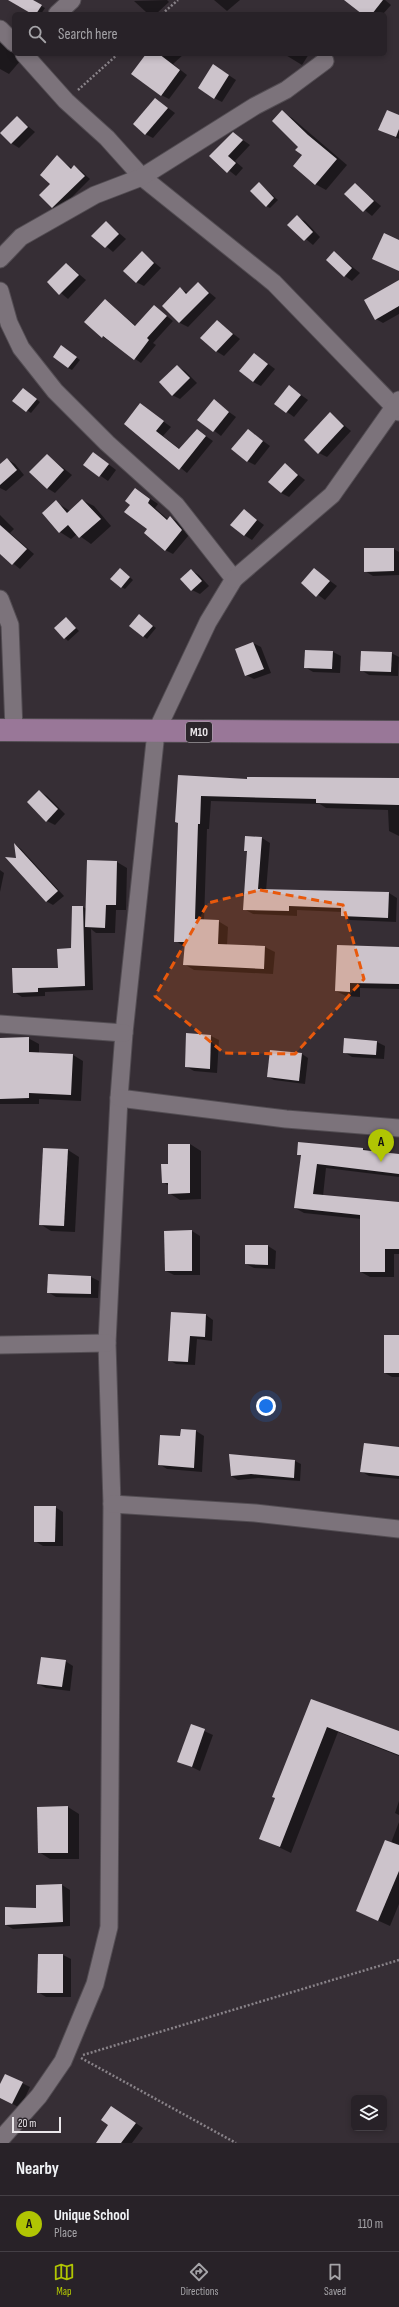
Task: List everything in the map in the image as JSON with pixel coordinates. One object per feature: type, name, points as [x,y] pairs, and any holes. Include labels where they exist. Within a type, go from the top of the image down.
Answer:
[{"type":"main road","name":"M10","points":[[7,730],[156,732],[399,732]]},
{"type":"street","points":[[59,12],[72,0]]},
{"type":"street","points":[[0,30],[12,41]]},
{"type":"street","points":[[0,2140],[39,2096],[63,2061],[95,1984],[110,1927],[112,1504],[107,1343],[119,1098],[124,1032],[156,732],[208,622],[234,579],[332,495],[398,406],[274,283],[142,177],[107,138],[66,101],[26,56]]},
{"type":"street","points":[[0,259],[21,237],[95,195],[142,177],[255,106],[286,90],[325,61]]},
{"type":"street","points":[[0,291],[9,323],[21,348],[55,391],[107,443],[176,505],[234,579]]},
{"type":"street","points":[[0,599],[10,625],[7,730]]},
{"type":"street","points":[[0,1024],[124,1032]]},
{"type":"street","points":[[119,1098],[286,1119],[399,1128]]},
{"type":"street","points":[[0,1346],[107,1343]]},
{"type":"street","points":[[112,1504],[255,1513],[399,1529]]},
{"type":"path","points":[[164,12],[178,0]]},
{"type":"path","points":[[66,101],[116,56]]},
{"type":"path","points":[[236,2143],[77,2056],[399,1960]]},
{"type":"highlighted area","points":[[260,890],[343,905],[364,979],[295,1054],[224,1053],[155,996],[208,903]]},
{"type":"building","points":[[8,0],[33,0],[42,5],[37,12],[29,12]]},
{"type":"building","points":[[344,0],[383,0],[374,12],[359,12]]},
{"type":"building","points":[[144,56],[162,56],[180,70],[161,96],[131,74]]},
{"type":"building","points":[[213,64],[229,75],[214,99],[198,88]]},
{"type":"building","points":[[155,98],[168,108],[145,135],[133,124]]},
{"type":"building","points":[[282,110],[308,135],[337,159],[315,185],[293,166],[302,155],[295,150],[298,147],[272,121]]},
{"type":"building","points":[[387,110],[399,115],[399,129],[396,137],[378,130]]},
{"type":"building","points":[[17,116],[28,127],[11,144],[0,133]]},
{"type":"building","points":[[233,132],[243,140],[228,156],[236,163],[227,173],[209,156]]},
{"type":"building","points":[[57,155],[71,169],[74,165],[85,176],[52,208],[39,195],[50,184],[40,175]]},
{"type":"building","points":[[259,182],[274,198],[266,207],[250,191]]},
{"type":"building","points":[[355,183],[374,201],[363,212],[344,194]]},
{"type":"building","points":[[297,215],[313,232],[304,241],[287,225]]},
{"type":"building","points":[[106,221],[119,234],[105,248],[91,236]]},
{"type":"building","points":[[384,233],[399,240],[399,271],[372,259]]},
{"type":"building","points":[[142,251],[154,263],[136,283],[123,271]]},
{"type":"building","points":[[334,251],[352,268],[344,277],[326,260]]},
{"type":"building","points":[[66,263],[79,275],[59,295],[47,282]]},
{"type":"building","points":[[399,280],[399,306],[375,320],[364,300]]},
{"type":"building","points":[[198,282],[209,293],[179,323],[162,306],[180,287],[186,294]]},
{"type":"building","points":[[105,299],[135,326],[154,305],[167,316],[147,338],[149,340],[134,360],[103,336],[102,338],[84,322]]},
{"type":"building","points":[[217,320],[233,334],[216,352],[200,338]]},
{"type":"building","points":[[61,345],[77,357],[68,368],[53,357]]},
{"type":"building","points":[[254,353],[268,364],[253,382],[239,371]]},
{"type":"building","points":[[177,365],[190,378],[172,396],[159,382]]},
{"type":"building","points":[[289,385],[301,395],[286,413],[274,404]]},
{"type":"building","points":[[23,388],[37,399],[26,412],[12,401]]},
{"type":"building","points":[[214,399],[229,412],[213,432],[197,420]]},
{"type":"building","points":[[140,403],[164,421],[156,431],[179,449],[197,429],[206,436],[179,470],[124,424]]},
{"type":"building","points":[[330,412],[344,426],[318,454],[304,440]]},
{"type":"building","points":[[248,429],[263,441],[247,462],[231,449]]},
{"type":"building","points":[[93,452],[109,464],[99,477],[83,465]]},
{"type":"building","points":[[47,454],[64,470],[47,489],[29,472]]},
{"type":"building","points":[[7,458],[17,470],[0,485],[0,464]]},
{"type":"building","points":[[285,463],[298,475],[281,493],[268,482]]},
{"type":"building","points":[[135,488],[150,499],[148,503],[167,520],[170,516],[182,530],[165,551],[144,533],[147,529],[124,512],[130,505],[125,501]]},
{"type":"building","points":[[82,499],[101,519],[79,538],[68,525],[59,533],[42,513],[56,500],[67,513]]},
{"type":"building","points":[[244,509],[257,520],[244,536],[230,525]]},
{"type":"building","points":[[0,525],[27,549],[12,565],[0,554]]},
{"type":"building","points":[[364,548],[394,548],[394,571],[364,572]]},
{"type":"building","points":[[120,568],[130,577],[121,588],[110,579]]},
{"type":"building","points":[[314,568],[330,581],[316,597],[301,583]]},
{"type":"building","points":[[191,569],[202,581],[191,591],[180,579]]},
{"type":"building","points":[[139,614],[153,626],[143,637],[129,626]]},
{"type":"building","points":[[66,617],[76,628],[64,639],[54,628]]},
{"type":"building","points":[[253,642],[264,669],[245,676],[235,649]]},
{"type":"building","points":[[305,650],[333,651],[332,669],[304,668]]},
{"type":"building","points":[[361,651],[392,652],[391,672],[360,671]]},
{"type":"building","points":[[178,775],[247,779],[247,777],[399,778],[399,805],[316,803],[316,799],[201,796],[200,824],[198,824],[195,919],[219,920],[218,944],[265,946],[264,969],[183,965],[185,942],[174,942],[178,823],[175,822]]},
{"type":"building","points":[[39,790],[58,809],[46,822],[27,802]]},
{"type":"building","points":[[245,836],[262,837],[258,889],[389,892],[388,918],[341,916],[341,908],[289,906],[289,911],[243,910],[247,851],[244,851]]},
{"type":"building","points":[[14,843],[58,891],[46,902],[5,857],[16,858]]},
{"type":"building","points":[[87,860],[117,861],[116,905],[106,905],[105,928],[85,927]]},
{"type":"building","points":[[72,906],[83,906],[85,986],[38,988],[38,992],[13,993],[12,968],[58,968],[57,949],[71,948]]},
{"type":"building","points":[[337,945],[399,947],[399,984],[350,983],[350,992],[335,991]]},
{"type":"building","points":[[186,1033],[211,1035],[210,1069],[185,1067]]},
{"type":"building","points":[[29,1037],[29,1052],[73,1054],[71,1095],[29,1093],[29,1098],[0,1099],[0,1038]]},
{"type":"building","points":[[344,1038],[377,1041],[376,1055],[343,1053]]},
{"type":"building","points":[[270,1050],[302,1053],[299,1081],[267,1077]]},
{"type":"building","points":[[298,1142],[363,1148],[363,1150],[399,1154],[399,1174],[317,1164],[313,1194],[399,1202],[399,1249],[385,1249],[385,1272],[360,1272],[360,1215],[294,1208],[301,1155],[297,1155]]},
{"type":"building","points":[[168,1144],[190,1144],[190,1193],[168,1194],[168,1183],[162,1183],[161,1164],[168,1164]]},
{"type":"building","points":[[43,1148],[68,1149],[64,1226],[39,1225]]},
{"type":"building","points":[[192,1230],[192,1271],[165,1271],[164,1231]]},
{"type":"building","points":[[245,1245],[268,1245],[268,1265],[245,1264]]},
{"type":"building","points":[[48,1274],[91,1276],[91,1294],[47,1293]]},
{"type":"building","points":[[171,1312],[206,1314],[205,1337],[190,1336],[188,1362],[168,1361]]},
{"type":"building","points":[[384,1335],[399,1335],[399,1373],[384,1373]]},
{"type":"building","points":[[181,1429],[196,1430],[194,1468],[158,1465],[160,1435],[180,1436]]},
{"type":"building","points":[[364,1443],[399,1447],[399,1476],[360,1472]]},
{"type":"building","points":[[229,1454],[295,1460],[294,1478],[251,1474],[231,1476]]},
{"type":"building","points":[[34,1506],[56,1506],[55,1542],[34,1542]]},
{"type":"building","points":[[41,1657],[66,1660],[62,1687],[37,1684]]},
{"type":"building","points":[[311,1699],[399,1731],[399,1755],[327,1727],[280,1847],[259,1839],[275,1798],[272,1797]]},
{"type":"building","points":[[191,1724],[205,1729],[192,1767],[177,1762]]},
{"type":"building","points":[[68,1806],[68,1853],[38,1853],[37,1807]]},
{"type":"building","points":[[385,1840],[399,1845],[399,1871],[378,1921],[356,1911]]},
{"type":"building","points":[[62,1884],[63,1922],[5,1925],[5,1907],[36,1908],[36,1885]]},
{"type":"building","points":[[38,1954],[63,1954],[63,1993],[37,1993]]},
{"type":"building","points":[[5,2074],[23,2082],[12,2104],[0,2098],[0,2084]]},
{"type":"building","points":[[111,2106],[136,2123],[121,2143],[96,2143],[108,2125],[101,2120]]},
{"type":"place","name":"Unique School","points":[[381,1162]]}]
